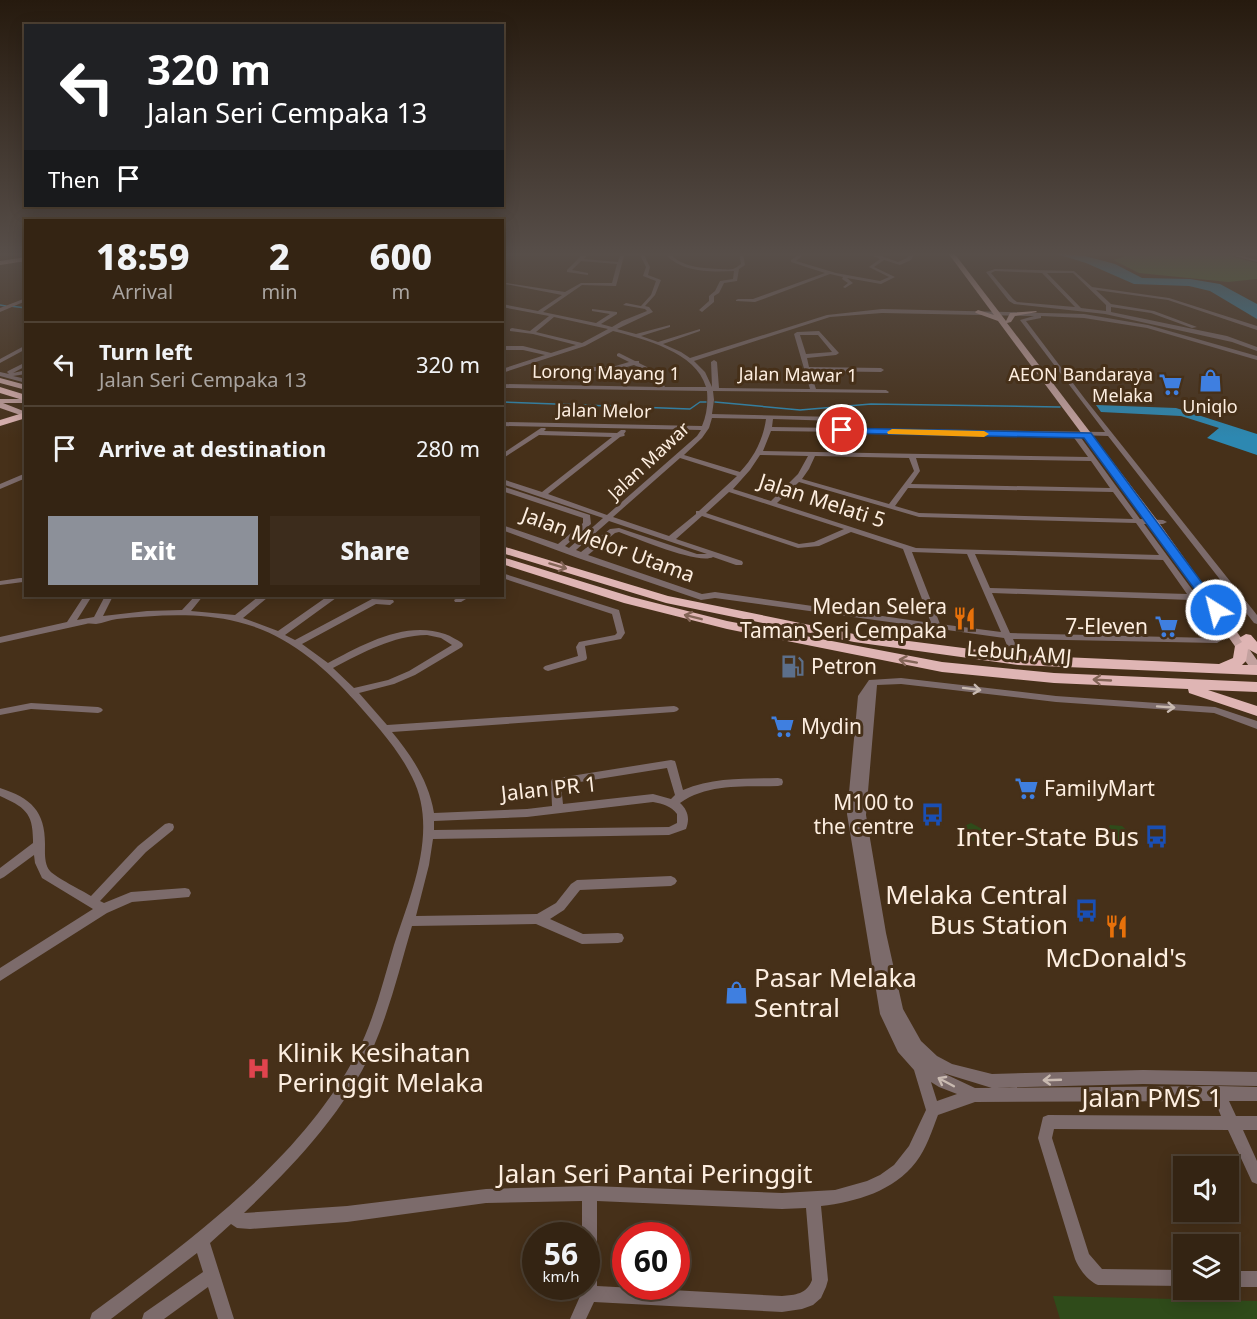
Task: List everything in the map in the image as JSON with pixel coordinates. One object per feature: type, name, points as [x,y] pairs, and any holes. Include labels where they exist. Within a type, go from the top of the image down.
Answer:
[{"type":"highway","points":[[0,390],[24,402]]},
{"type":"highway","points":[[0,399],[24,403]]},
{"type":"highway","points":[[0,415],[15,411],[24,404]]},
{"type":"highway","points":[[0,424],[24,416]]},
{"type":"highway","points":[[0,424],[24,421]]},
{"type":"highway","name":"Lebuh AMJ","points":[[504,550],[666,599],[854,638],[1018,660],[1257,669]]},
{"type":"highway","name":"Lebuh AMJ","points":[[504,561],[727,625],[932,665],[1007,675],[1257,687]]},
{"type":"highway","points":[[700,597],[755,619]]},
{"type":"highway","points":[[1214,669],[1239,661],[1244,642],[1257,652]]},
{"type":"highway","points":[[1161,683],[1211,695],[1257,711]]},
{"type":"main road","points":[[1000,315],[1158,522],[1244,642],[1257,669]]},
{"type":"main road","points":[[2,376],[23,386]]},
{"type":"main road","points":[[0,405],[24,414]]},
{"type":"street","name":"Jalan Mawar","points":[[545,315],[597,325],[657,344],[690,360],[712,388],[710,416],[704,431],[681,456],[570,551]]},
{"type":"street","points":[[579,321],[588,315]]},
{"type":"street","points":[[597,325],[613,315]]},
{"type":"street","points":[[504,370],[583,345],[601,337],[611,329],[647,315]]},
{"type":"street","points":[[690,360],[835,315]]},
{"type":"street","points":[[1064,315],[1071,317],[1033,317],[1023,320],[1257,621]]},
{"type":"street","points":[[1084,315],[1106,316]]},
{"type":"street","points":[[1084,315],[1106,316],[1232,340]]},
{"type":"street","points":[[1101,315],[1257,356]]},
{"type":"street","points":[[1161,315],[1257,349]]},
{"type":"street","points":[[1216,315],[1257,328]]},
{"type":"street","points":[[512,330],[531,333],[552,316]]},
{"type":"street","points":[[634,336],[668,326]]},
{"type":"street","points":[[657,344],[698,330]]},
{"type":"street","points":[[535,333],[583,345]]},
{"type":"street","points":[[805,356],[836,353],[819,333],[796,335],[805,356],[813,390]]},
{"type":"street","points":[[1201,333],[1210,333]]},
{"type":"street","points":[[0,361],[24,348]]},
{"type":"street","points":[[504,348],[528,348],[553,355]]},
{"type":"street","points":[[619,355],[655,373],[663,389]]},
{"type":"street","points":[[558,369],[612,369],[637,362]]},
{"type":"street","points":[[712,388],[715,379],[714,362]]},
{"type":"street","points":[[2,376],[24,365]]},
{"type":"street","points":[[808,369],[881,370]]},
{"type":"street","points":[[2,376],[24,372]]},
{"type":"street","points":[[707,379],[715,379]]},
{"type":"street","name":"Lorong Mayang 1","points":[[504,386],[712,388]]},
{"type":"street","name":"Jalan Mawar 1","points":[[712,388],[886,392]]},
{"type":"street","points":[[710,416],[837,419]]},
{"type":"street","points":[[671,539],[727,489],[760,453],[770,429],[770,417]]},
{"type":"street","name":"Jalan Melor","points":[[506,426],[704,431]]},
{"type":"street","name":"Jalan Melor","points":[[506,426],[541,431],[603,428],[622,433],[704,431]]},
{"type":"street","points":[[770,429],[1110,434]]},
{"type":"street","points":[[504,457],[541,431],[622,433]]},
{"type":"street","points":[[544,494],[622,433]]},
{"type":"street","points":[[1075,435],[1192,597]]},
{"type":"street","points":[[760,453],[1092,459]]},
{"type":"street","points":[[772,504],[798,480],[808,467],[812,454]]},
{"type":"street","points":[[681,456],[741,474]]},
{"type":"street","points":[[890,507],[917,471],[912,457]]},
{"type":"street","points":[[0,487],[24,476]]},
{"type":"street","points":[[798,480],[928,516],[1158,522]]},
{"type":"street","points":[[504,482],[544,494],[587,517],[589,521],[559,547]]},
{"type":"street","points":[[907,486],[1116,490]]},
{"type":"street","points":[[504,489],[611,518],[696,556],[708,557],[712,554]]},
{"type":"street","name":"Jalan Melati 5","points":[[727,489],[907,548],[1164,558]]},
{"type":"street","points":[[699,513],[792,545],[804,546],[831,539],[851,530]]},
{"type":"street","name":"Jalan Melor Utama","points":[[504,528],[700,597],[715,595],[937,628],[1007,636],[1214,641],[1220,638],[1220,633],[1192,597]]},
{"type":"street","points":[[581,556],[597,542],[619,530],[671,539],[739,563]]},
{"type":"street","points":[[575,534],[597,542]]},
{"type":"street","points":[[907,548],[937,628]]},
{"type":"street","points":[[970,552],[1018,660]]},
{"type":"street","points":[[504,576],[616,612],[621,633],[618,637],[582,644],[580,647],[583,658],[548,668]]},
{"type":"street","points":[[548,589],[559,578]]},
{"type":"street","points":[[0,583],[20,580]]},
{"type":"street","points":[[987,590],[1192,597]]},
{"type":"street","points":[[70,624],[87,597]]},
{"type":"street","points":[[96,621],[108,597]]},
{"type":"street","points":[[183,614],[198,597]]},
{"type":"street","points":[[236,619],[263,597]]},
{"type":"street","points":[[279,635],[332,597]]},
{"type":"street","points":[[458,600],[464,597]]},
{"type":"street","points":[[296,644],[375,601],[390,602]]},
{"type":"street","points":[[0,640],[70,624],[183,614],[236,619],[279,635],[296,644],[327,667],[385,729],[423,785],[429,817],[425,853],[381,1011],[353,1073],[314,1130],[232,1214],[98,1319]]},
{"type":"street","points":[[327,667],[383,640],[420,632],[431,632],[459,645],[430,660],[412,673],[391,682],[352,692]]},
{"type":"street","points":[[873,682],[901,681],[1056,699],[1215,711],[1257,725]]},
{"type":"street","points":[[873,682],[863,696],[852,814],[886,1014],[903,1047],[920,1066],[944,1082],[975,1095]]},
{"type":"street","points":[[873,682],[861,815],[880,933],[897,1010],[916,1047],[932,1061],[951,1070],[992,1081],[1143,1077],[1257,1079]]},
{"type":"street","points":[[0,712],[31,706],[98,710]]},
{"type":"street","points":[[385,729],[674,709]]},
{"type":"street","points":[[427,835],[669,831],[682,826],[684,821],[676,800],[671,764],[556,782],[558,809]]},
{"type":"street","points":[[676,800],[708,787],[778,782]]},
{"type":"street","points":[[0,792],[26,805],[35,815],[41,868],[46,875],[103,909]]},
{"type":"street","name":"Jalan PR 1","points":[[429,817],[558,809],[653,798],[676,800]]},
{"type":"street","points":[[92,902],[142,849],[169,827]]},
{"type":"street","points":[[0,874],[40,844]]},
{"type":"street","points":[[407,921],[537,919],[564,904],[570,890],[578,885],[671,881]]},
{"type":"street","points":[[0,975],[103,909],[131,897],[185,893]]},
{"type":"street","points":[[537,919],[582,939],[618,938]]},
{"type":"street","points":[[920,1066],[933,1110],[975,1095],[1257,1094]]},
{"type":"street","points":[[1218,1094],[1257,1177]]},
{"type":"street","name":"Jalan Seri Pantai Peringgit","points":[[232,1214],[237,1220],[250,1221],[347,1214],[486,1196],[590,1193],[813,1201],[859,1191],[898,1171],[917,1147],[933,1110]]},
{"type":"street","name":"Jalan PMS 1","points":[[1173,1278],[1098,1276],[1083,1259],[1045,1138],[1048,1122],[1257,1123]]},
{"type":"street","points":[[590,1193],[590,1222]]},
{"type":"street","points":[[600,1295],[782,1304],[811,1299],[818,1291],[820,1280],[813,1201]]},
{"type":"street","points":[[201,1240],[226,1319]]},
{"type":"street","points":[[150,1319],[212,1275]]},
{"type":"street","points":[[1239,1279],[1257,1279]]},
{"type":"street","points":[[578,1319],[586,1300]]},
{"type":"green space","points":[[971,823],[984,830],[986,836],[983,840],[972,841],[963,833],[962,827]]},
{"type":"green space","points":[[1110,825],[1122,826],[1131,834],[1131,840],[1122,844],[1110,838],[1106,832]]},
{"type":"green space","points":[[1053,1296],[1257,1301],[1257,1319],[1060,1319]]},
{"type":"water","points":[[1096,405],[1176,408],[1257,434],[1257,455],[1207,438],[1219,428],[1181,416],[1101,412]]},
{"type":"waterway","points":[[504,402],[690,409],[700,402],[706,402]]},
{"type":"waterway","points":[[715,402],[800,410],[871,404],[1060,407]]},
{"type":"slow traffic","points":[[892,432],[984,434]]},
{"type":"place","name":"Uniqlo","points":[[1210,381]]},
{"type":"place","name":"AEON Bandaraya Melaka","points":[[1171,385]]},
{"type":"place","name":"Medan Selera Taman Seri Cempaka","points":[[965,619]]},
{"type":"place","name":"7-Eleven","points":[[1166,627]]},
{"type":"place","name":"Petron","points":[[793,667]]},
{"type":"place","name":"Mydin","points":[[783,727]]},
{"type":"place","name":"FamilyMart","points":[[1026,789]]},
{"type":"place","name":"M100 to the centre","points":[[932,815]]},
{"type":"place","name":"Inter-State Bus","points":[[1157,837]]},
{"type":"place","name":"Melaka Central Bus Station","points":[[1086,910]]},
{"type":"place","name":"McDonald's","points":[[1116,927]]},
{"type":"place","name":"Pasar Melaka Sentral","points":[[736,993]]},
{"type":"place","name":"Klinik Kesihatan Peringgit Melaka","points":[[259,1068]]},
{"type":"route","points":[[842,430],[1087,435],[1216,610]]}]
